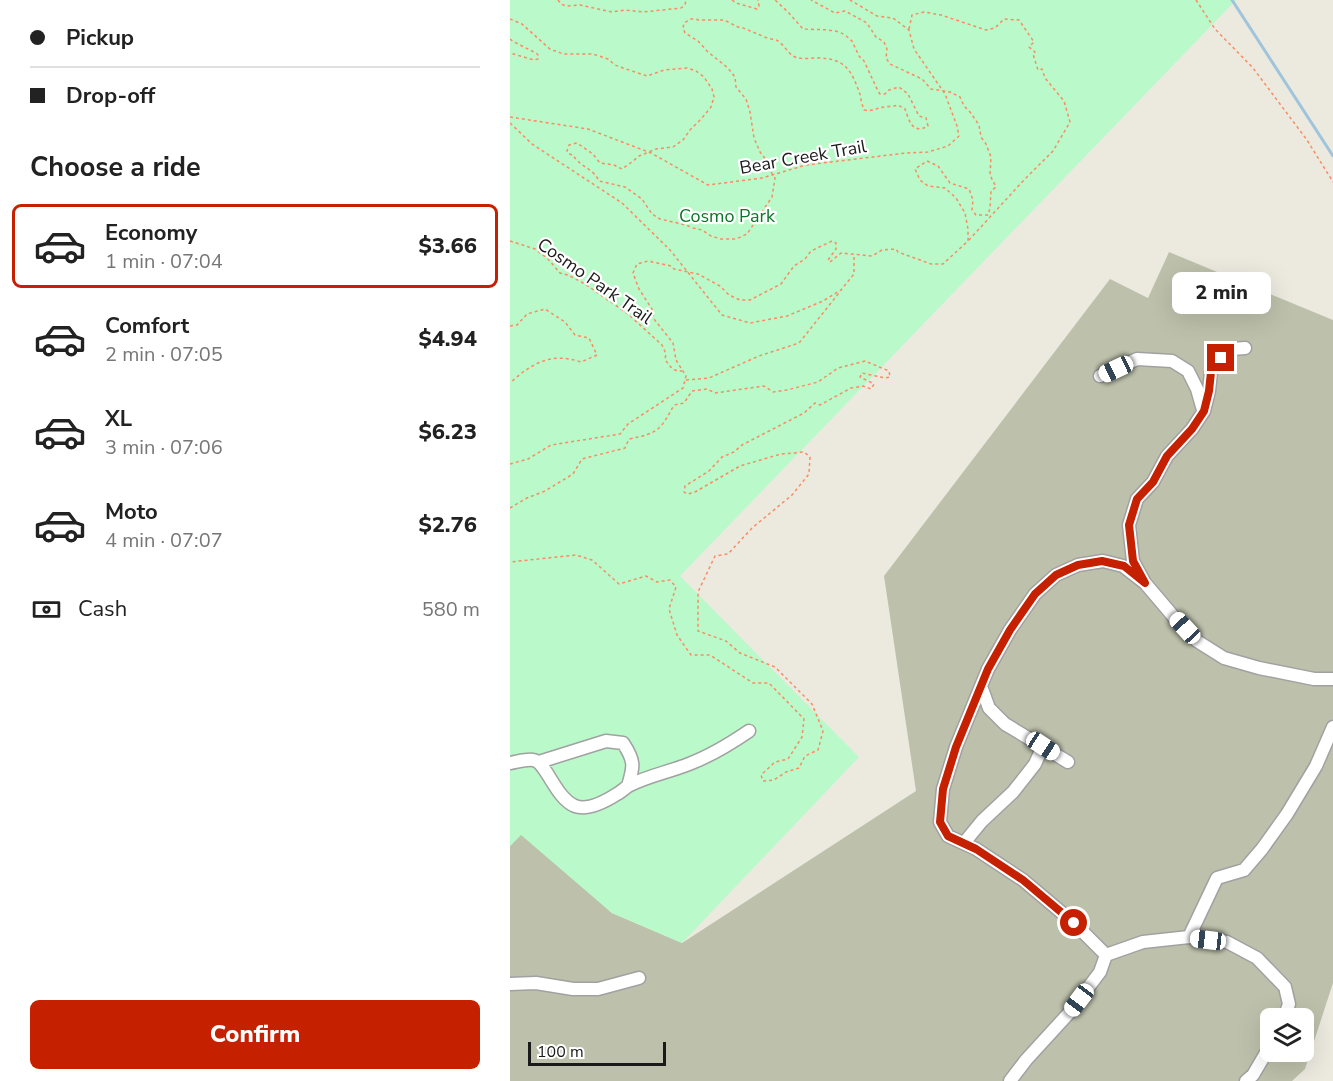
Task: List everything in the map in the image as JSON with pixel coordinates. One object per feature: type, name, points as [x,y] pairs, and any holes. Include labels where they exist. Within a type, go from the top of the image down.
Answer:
[{"type":"lane","points":[[1145,583],[1133,561],[1129,525],[1137,499],[1153,482],[1167,456],[1192,429],[1204,411],[1211,372],[1221,358],[1232,349],[1245,348]]},
{"type":"lane","points":[[1100,376],[1137,360],[1172,361],[1188,371],[1204,411]]},
{"type":"lane","points":[[1106,955],[1074,923],[1023,880],[976,849],[948,836],[940,822],[943,789],[956,747],[988,669],[1010,630],[1035,594],[1056,575],[1078,565],[1102,561],[1124,566],[1145,583],[1197,641],[1224,658],[1303,677],[1333,679]]},
{"type":"lane","points":[[981,686],[989,708],[1005,724],[1068,762]]},
{"type":"lane","points":[[1189,937],[1217,878],[1244,870],[1287,814],[1316,766],[1333,727]]},
{"type":"lane","points":[[539,762],[565,801],[576,807],[588,807],[604,802],[628,786],[691,763],[726,746],[749,731]]},
{"type":"lane","points":[[510,763],[534,760],[539,762],[606,741],[623,743],[631,755],[634,768],[628,786]]},
{"type":"lane","points":[[964,843],[982,821],[1013,792],[1035,764],[1043,746]]},
{"type":"lane","points":[[1106,955],[1143,942],[1189,937],[1227,942],[1257,958],[1285,987],[1289,1004],[1288,1008]]},
{"type":"lane","points":[[1010,1081],[1094,981],[1106,955]]},
{"type":"lane","points":[[510,984],[536,983],[573,989],[598,989],[639,978]]},
{"type":"lane","points":[[1246,1081],[1253,1075],[1261,1062]]},
{"type":"path","points":[[558,0],[566,6],[580,5],[612,12],[668,11],[681,8],[685,5],[686,0]]},
{"type":"path","points":[[732,0],[756,9],[759,6],[758,0]]},
{"type":"path","points":[[510,19],[522,24],[551,50],[563,54],[593,54],[608,59],[615,65],[647,76],[664,70],[687,68],[704,77],[714,97],[711,107],[683,140],[673,147],[648,152],[622,169],[600,163],[593,154],[577,143],[569,146],[567,151],[586,169],[596,174],[599,181],[625,187],[642,199],[652,214],[660,219],[702,230],[711,237],[736,239],[747,234],[772,197],[776,178],[764,155],[759,152],[748,105],[736,87],[735,77],[698,41],[685,33],[684,23],[691,19],[724,20],[776,40],[794,57],[835,60],[852,73],[864,110],[898,105],[905,109],[911,125],[915,128],[923,129],[928,126],[926,118],[919,116],[908,94],[899,87],[885,94],[878,91],[864,61],[846,35],[803,29],[775,0]]},
{"type":"path","points":[[811,0],[835,13],[845,11],[867,23],[876,37],[884,42],[887,49],[886,58],[890,64],[922,79],[931,89],[960,97],[979,125],[981,137],[991,157],[990,175],[996,187],[991,191],[988,215],[976,215],[972,210],[973,200],[969,189],[950,183],[938,166],[927,161],[915,170],[920,180],[928,186],[945,189],[956,198],[965,213],[968,241]]},
{"type":"path","points":[[510,464],[528,459],[550,445],[620,434],[628,424],[683,388],[686,376],[676,360],[674,343],[654,319],[652,309],[639,289],[633,273],[637,264],[648,261],[671,266],[687,273],[698,274],[720,286],[729,295],[740,300],[750,300],[781,284],[794,266],[806,259],[811,251],[832,241],[836,243],[836,249],[828,260],[830,262],[841,253],[872,256],[882,250],[896,249],[898,252],[931,264],[943,264],[968,241],[1053,151],[1071,122],[1064,101],[1045,78],[1042,69],[1038,70],[1033,54],[1035,52],[1029,47],[1034,42],[1019,20],[1004,19],[995,28],[986,30],[941,15],[924,12],[912,15],[909,30],[893,18],[877,16],[850,0]]},
{"type":"path","points":[[1196,0],[1215,29],[1260,77],[1307,140],[1333,182]]},
{"type":"path","name":"Bear Creek Trail","points":[[510,117],[588,129],[648,152],[708,184],[762,178],[806,165],[928,152],[948,146],[959,136],[943,91],[914,49],[909,30]]},
{"type":"path","points":[[510,39],[536,53],[538,59],[534,60],[510,53]]},
{"type":"path","points":[[510,123],[532,144],[622,203],[670,250],[722,315],[750,323],[787,316],[823,301],[841,290]]},
{"type":"path","name":"Cosmo Park Trail","points":[[510,241],[535,249],[560,273],[585,284],[628,314],[662,345],[666,354],[665,359],[673,369],[683,371]]},
{"type":"path","points":[[685,380],[709,378],[759,356],[799,343],[854,274],[854,255]]},
{"type":"path","points":[[510,326],[517,325],[527,314],[545,309],[565,322],[575,335],[589,338],[597,355],[581,362],[570,358],[548,359],[527,368],[510,383]]},
{"type":"path","points":[[510,508],[573,474],[582,459],[625,448],[629,439],[651,434],[664,423],[674,405],[684,403],[692,391],[706,389],[715,393],[764,386],[773,392],[787,390],[818,382],[838,368],[865,361],[889,371],[890,377],[885,378],[862,372],[860,377],[874,384],[871,389],[862,386],[851,388],[820,405],[815,403],[804,413],[722,457],[710,471],[685,486],[684,492],[688,494],[695,492],[740,466],[781,454],[804,452],[810,458],[809,474],[792,495],[752,528],[728,554],[715,556],[698,592],[698,631],[726,641],[740,653],[775,667],[812,704],[823,731],[818,750],[805,756],[799,768],[786,772],[774,780],[763,781],[761,775],[775,762],[788,759],[802,737],[804,719],[769,683],[753,683],[710,655],[691,655],[677,635],[669,609],[676,587],[670,580],[657,582],[646,576],[619,584],[592,560],[576,555],[510,562]]},
{"type":"shaded area","points":[[1169,252],[1333,320],[1333,983],[1314,1041],[1314,1008],[1260,1008],[1260,1062],[1307,1062],[1305,1069],[1292,1081],[510,1081],[510,846],[521,834],[612,913],[682,943],[916,791],[884,576],[1110,279],[1148,298]]},
{"type":"green space","name":"Cosmo Park","points":[[510,0],[1236,0],[680,576],[859,757],[682,943],[612,913],[521,835],[510,846]]},
{"type":"waterway","points":[[1232,0],[1333,156]]},
{"type":"route","points":[[1074,923],[1023,880],[976,849],[948,836],[940,822],[943,789],[956,747],[988,669],[1010,630],[1035,594],[1056,575],[1078,565],[1102,561],[1124,566],[1145,583],[1133,561],[1129,525],[1137,499],[1153,482],[1167,456],[1192,429],[1204,411],[1211,372],[1221,358]]}]
